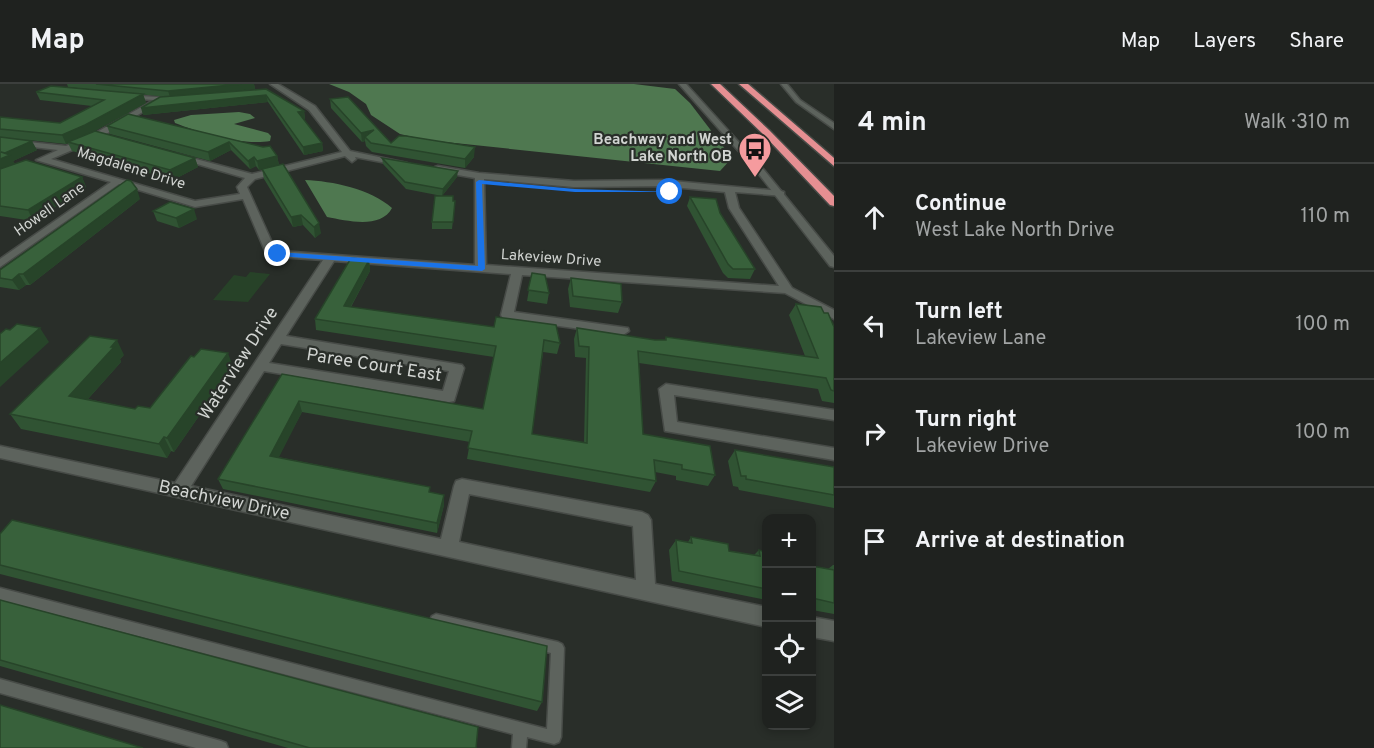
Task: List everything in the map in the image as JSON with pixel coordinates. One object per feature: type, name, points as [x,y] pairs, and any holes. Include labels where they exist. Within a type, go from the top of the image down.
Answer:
[{"type":"highway","points":[[715,84],[766,132],[834,203]]},
{"type":"highway","points":[[743,84],[834,163]]},
{"type":"street","points":[[682,84],[781,194],[834,264]]},
{"type":"street","points":[[784,84],[798,101],[834,127]]},
{"type":"street","points":[[272,88],[312,108],[351,159],[409,167]]},
{"type":"street","points":[[117,96],[181,100]]},
{"type":"street","points":[[67,149],[98,136],[161,100]]},
{"type":"street","points":[[98,136],[109,138]]},
{"type":"street","name":"Magdalene Drive","points":[[0,141],[67,149]]},
{"type":"street","name":"Magdalene Drive","points":[[67,149],[38,160],[195,204],[246,196]]},
{"type":"street","points":[[164,153],[252,177]]},
{"type":"street","points":[[246,196],[242,185],[252,177],[346,153]]},
{"type":"street","points":[[426,170],[575,191],[781,194]]},
{"type":"street","points":[[479,179],[482,269]]},
{"type":"street","name":"Howell Lane","points":[[0,264],[118,181]]},
{"type":"street","points":[[730,193],[788,203]]},
{"type":"street","points":[[730,193],[734,208],[788,290],[834,315]]},
{"type":"street","name":"Lakeview Drive","points":[[246,196],[271,251],[280,254],[788,290]]},
{"type":"street","name":"Waterview Drive","points":[[178,491],[331,256]]},
{"type":"street","points":[[517,272],[507,315],[622,331]]},
{"type":"street","name":"Paree Court East","points":[[259,366],[449,397],[458,368],[276,339]]},
{"type":"street","points":[[834,415],[666,389],[670,427],[834,454]]},
{"type":"street","name":"Beachview Drive","points":[[0,452],[762,616]]},
{"type":"street","points":[[448,549],[462,486],[642,520],[646,591]]},
{"type":"street","points":[[816,628],[834,632]]},
{"type":"lane","points":[[0,594],[554,737],[558,648],[418,616]]},
{"type":"lane","points":[[0,686],[221,748]]},
{"type":"lane","points":[[519,748],[520,729]]},
{"type":"shaded area","points":[[329,84],[634,84],[675,89],[690,103],[732,158],[720,171],[426,140],[400,134],[371,115],[366,104],[349,92]]},
{"type":"shaded area","points":[[239,112],[250,114],[255,118],[234,124],[268,133],[271,136],[270,141],[248,142],[222,138],[185,127],[175,123],[174,120],[191,115]]},
{"type":"shaded area","points":[[305,180],[351,187],[383,201],[392,208],[387,215],[372,221],[327,217]]},
{"type":"shaded area","points":[[250,272],[270,274],[248,302],[213,300],[234,275],[246,277]]},
{"type":"building","points":[[96,84],[241,84],[168,91]]},
{"type":"building","points":[[51,86],[143,94],[62,135],[0,129],[0,117],[60,123],[104,100],[36,92]]},
{"type":"building","points":[[266,89],[304,111],[298,112],[322,143],[303,147],[266,95],[141,108],[160,97]]},
{"type":"building","points":[[348,97],[391,143],[399,136],[406,136],[475,147],[465,159],[371,143],[365,137],[374,130],[361,133],[330,99]]},
{"type":"building","points":[[128,114],[263,147],[270,146],[277,156],[257,161],[254,157],[248,161],[229,142],[208,152],[107,126]]},
{"type":"building","points":[[95,131],[195,158],[170,170],[68,142]]},
{"type":"building","points":[[0,137],[32,141],[5,153],[1,152],[10,155],[0,159]]},
{"type":"building","points":[[382,158],[458,171],[443,189],[405,182]]},
{"type":"building","points":[[26,160],[82,177],[28,210],[0,206],[0,169]]},
{"type":"building","points":[[283,164],[319,223],[314,227],[301,215],[291,217],[262,169]]},
{"type":"building","points":[[127,180],[131,181],[137,189],[23,274],[19,274],[12,280],[0,278],[0,270]]},
{"type":"building","points":[[435,196],[453,196],[453,201],[455,201],[453,222],[432,222]]},
{"type":"building","points":[[690,197],[716,199],[720,213],[755,269],[733,269],[728,264]]},
{"type":"building","points":[[170,202],[194,209],[176,218],[153,211]]},
{"type":"building","points":[[351,258],[369,260],[344,306],[494,327],[496,317],[556,325],[560,343],[544,340],[532,434],[587,443],[589,347],[579,346],[577,328],[655,340],[666,340],[666,337],[818,358],[796,304],[821,307],[824,313],[828,313],[834,327],[834,391],[831,390],[826,378],[638,351],[643,434],[710,446],[715,475],[682,469],[682,465],[654,460],[656,481],[468,448],[472,431],[299,401],[270,456],[430,487],[429,492],[444,495],[437,523],[218,479],[282,374],[483,409],[496,346],[315,319]]},
{"type":"building","points":[[532,273],[545,275],[549,293],[528,290]]},
{"type":"building","points":[[571,278],[621,284],[622,302],[573,296]]},
{"type":"building","points":[[17,324],[40,328],[0,363],[0,334]]},
{"type":"building","points":[[90,336],[117,340],[111,347],[114,347],[69,396],[135,409],[138,406],[150,408],[191,356],[194,357],[201,349],[228,353],[167,438],[164,437],[159,444],[10,414]]},
{"type":"building","points":[[735,450],[834,467],[834,495],[746,479],[746,476],[741,476]]},
{"type":"building","points":[[12,520],[547,646],[542,702],[0,565],[0,534]]},
{"type":"building","points":[[691,537],[728,544],[729,551],[760,556],[759,550],[762,551],[762,588],[679,571],[676,540],[692,543]]},
{"type":"building","points":[[816,567],[834,570],[834,603],[816,599]]},
{"type":"building","points":[[0,600],[478,727],[476,748],[310,748],[0,660]]},
{"type":"building","points":[[0,705],[143,748],[0,748]]},
{"type":"place","name":"Beachway and West Lake North OB","points":[[755,178]]},
{"type":"route","points":[[278,254],[331,256],[482,269],[479,182],[575,191],[670,192]]}]
